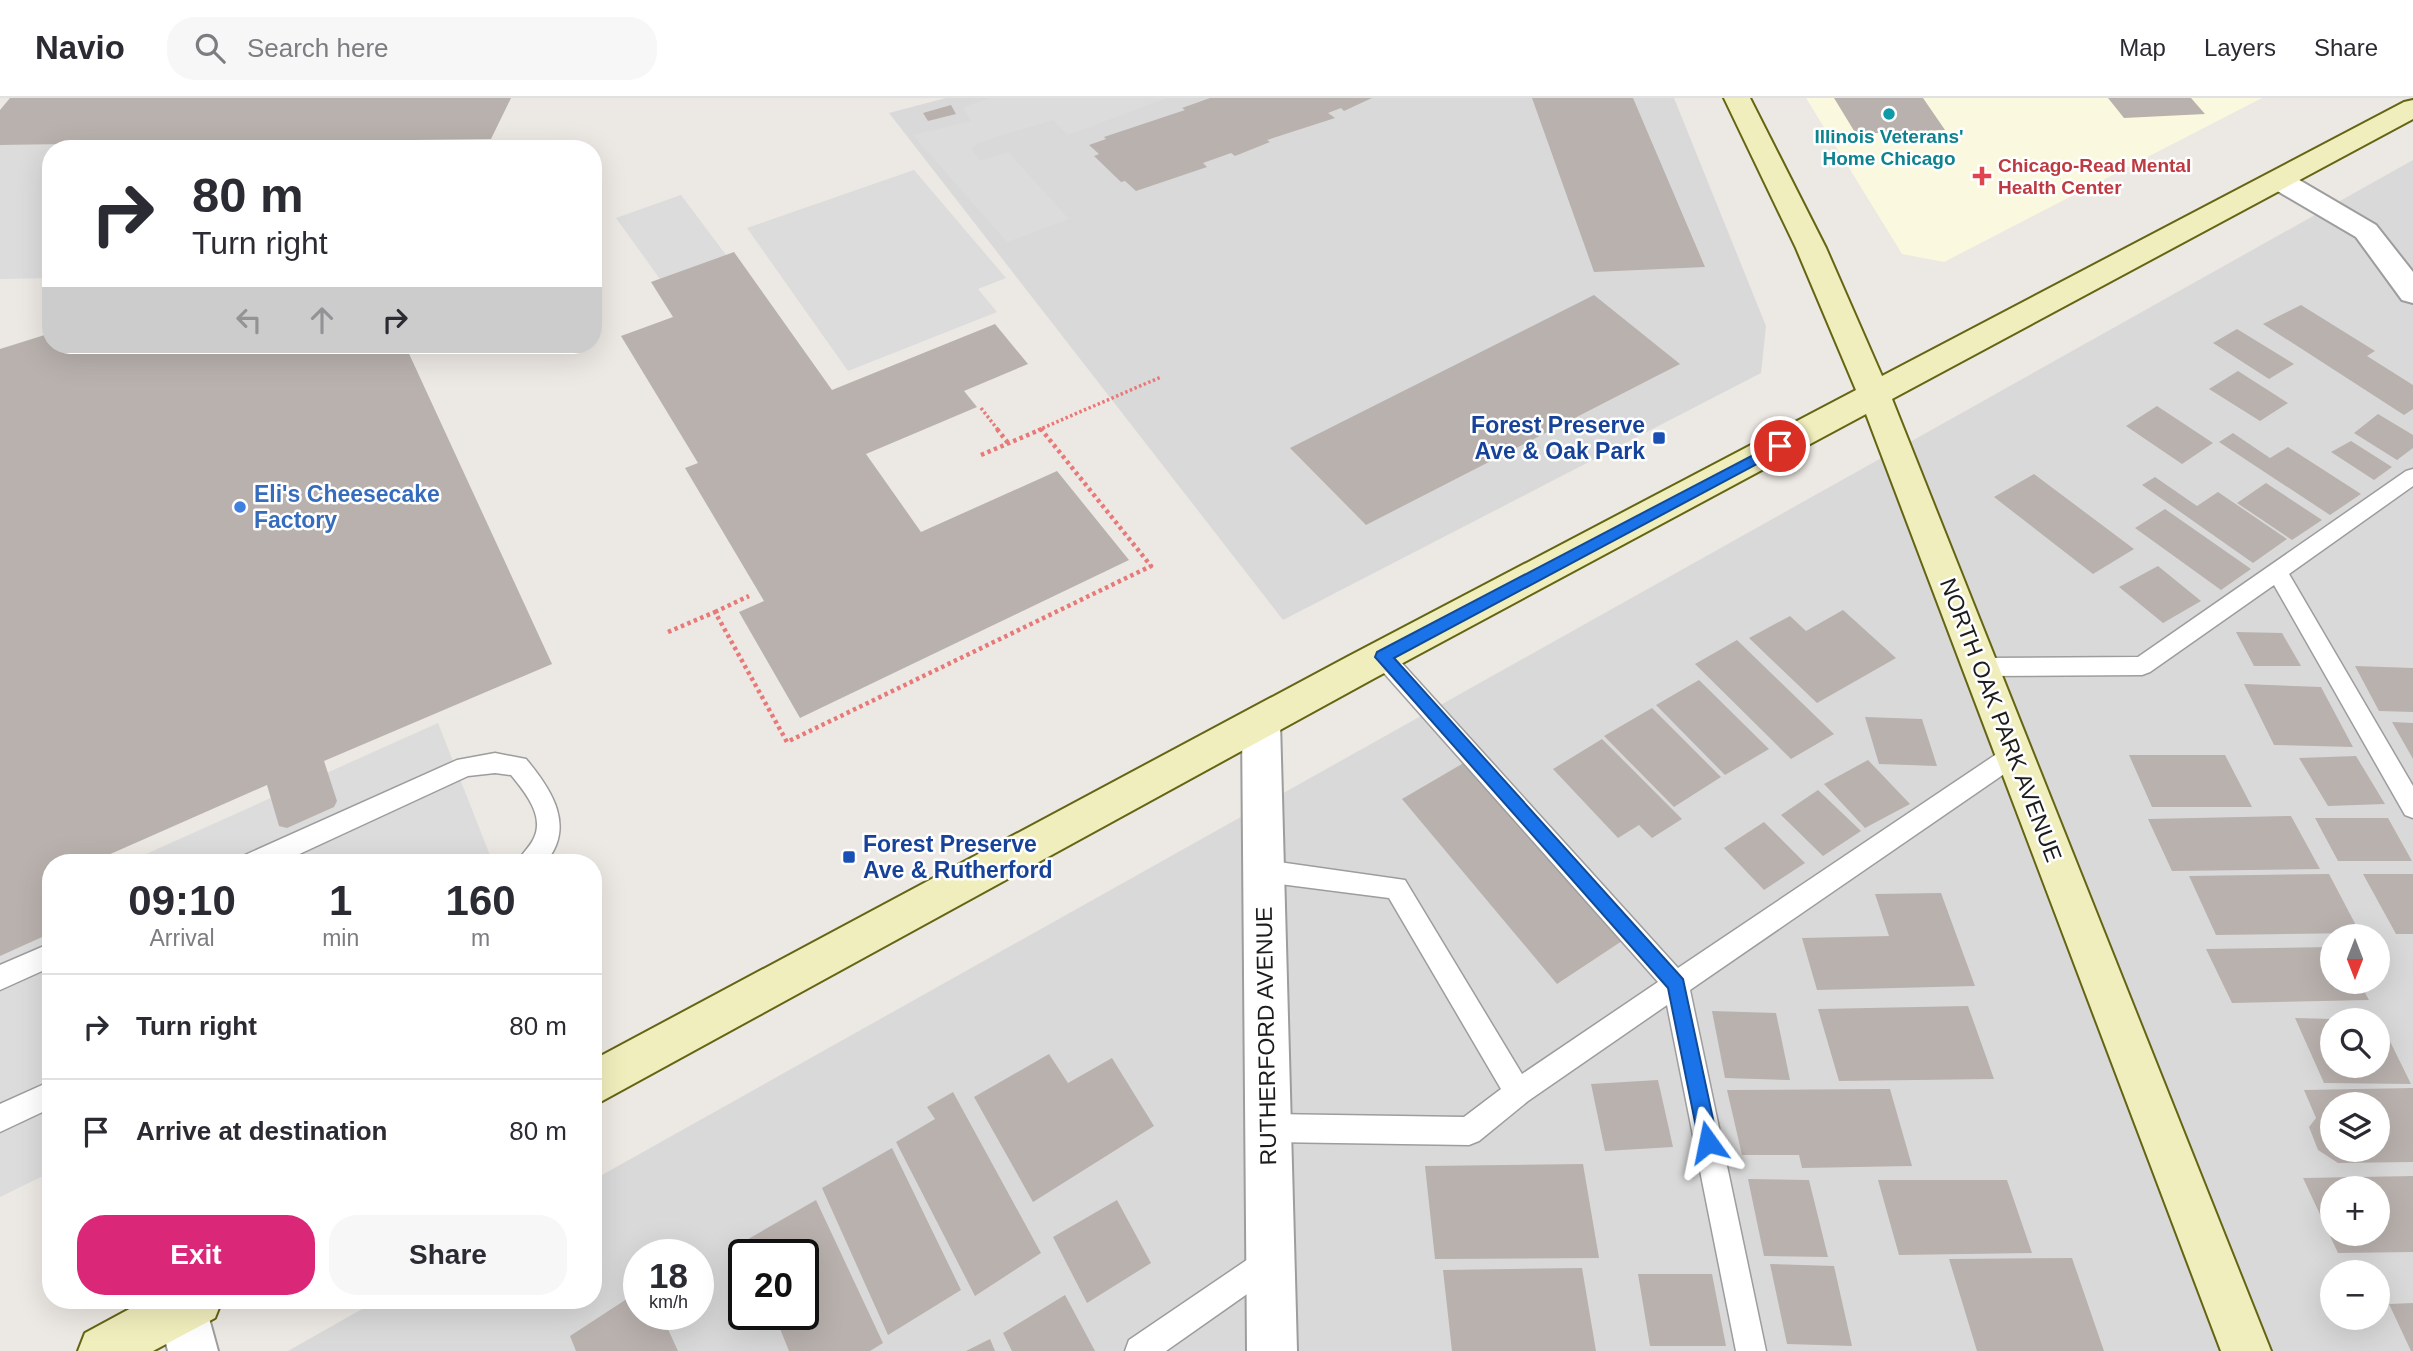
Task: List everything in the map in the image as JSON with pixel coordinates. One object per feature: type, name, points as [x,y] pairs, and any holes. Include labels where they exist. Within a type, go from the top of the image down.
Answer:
[{"type":"main road","name":"NORTH OAK PARK AVENUE","points":[[1737,98],[1811,248],[1875,396],[2246,1351]]},
{"type":"main road","points":[[602,1079],[1261,722],[2413,108]]},
{"type":"main road","points":[[103,1351],[191,1320]]},
{"type":"street","points":[[2279,180],[2365,231],[2413,293]]},
{"type":"street","name":"RUTHERFORD AVENUE","points":[[1261,722],[1272,1351]]},
{"type":"lane","points":[[1980,667],[2142,666],[2413,476]]},
{"type":"lane","points":[[2278,573],[2413,808]]},
{"type":"lane","points":[[1383,657],[1676,985],[1751,1351]]},
{"type":"lane","points":[[1268,1128],[1469,1131],[1518,1092],[2015,754]]},
{"type":"lane","points":[[274,854],[465,767],[495,763],[518,766],[535,786],[547,812],[550,833],[538,854]]},
{"type":"lane","points":[[1264,871],[1396,888],[1518,1092]]},
{"type":"lane","points":[[0,978],[42,959]]},
{"type":"lane","points":[[0,1118],[42,1098]]},
{"type":"lane","points":[[1140,1351],[1270,1261]]},
{"type":"path","points":[[981,455],[1161,377]]},
{"type":"path","points":[[981,408],[1008,443]]},
{"type":"path","points":[[715,612],[787,742],[1151,566],[1041,429]]},
{"type":"path","points":[[668,632],[749,596]]},
{"type":"shaded area","points":[[946,98],[1674,98],[1766,326],[1761,373],[1283,620],[889,113]]},
{"type":"shaded area","points":[[990,98],[1167,98],[1068,135],[1053,120],[977,143],[972,148],[980,161],[1008,152],[1069,219],[1007,242],[913,135],[971,121],[963,107]]},
{"type":"shaded area","name":"Chicago-Read Mental Health Center","points":[[1806,98],[2262,98],[1944,262],[1902,254]]},
{"type":"shaded area","points":[[0,145],[42,145],[42,278],[0,279]]},
{"type":"shaded area","points":[[2413,160],[2413,1351],[288,1351],[362,1309],[602,1309],[602,1175]]},
{"type":"shaded area","points":[[914,170],[1006,278],[978,289],[997,312],[848,371],[747,228]]},
{"type":"shaded area","points":[[681,195],[726,255],[660,279],[616,218]]},
{"type":"shaded area","points":[[438,723],[489,854],[146,854]]},
{"type":"shaded area","points":[[42,901],[42,1176],[0,1197],[0,919]]},
{"type":"building","points":[[10,98],[511,98],[491,139],[42,140],[42,144],[0,145],[0,110]]},
{"type":"building","points":[[1210,98],[1372,98],[1344,111],[1341,108],[1328,113],[1335,118],[1267,140],[1270,142],[1235,156],[1231,153],[1203,163],[1207,167],[1136,191],[1125,181],[1121,182],[1094,156],[1099,154],[1089,145],[1106,139],[1104,137],[1185,110],[1182,108]]},
{"type":"building","points":[[1532,98],[1633,98],[1705,267],[1594,272]]},
{"type":"building","name":"Illinois Veterans' Home Chicago","points":[[1834,98],[1923,98],[1945,130],[1856,134]]},
{"type":"building","points":[[2108,98],[2191,98],[2205,114],[2124,118]]},
{"type":"building","points":[[951,105],[956,114],[928,121],[923,113]]},
{"type":"building","points":[[734,252],[832,390],[995,324],[1028,364],[964,391],[977,407],[866,454],[921,532],[1057,471],[1129,560],[800,718],[739,612],[764,601],[685,468],[698,463],[621,336],[673,317],[651,282]]},
{"type":"building","points":[[1594,295],[1680,364],[1366,525],[1290,448]]},
{"type":"building","points":[[2301,305],[2375,351],[2367,356],[2413,385],[2413,409],[2404,415],[2263,324]]},
{"type":"building","points":[[2237,329],[2294,364],[2269,379],[2213,343]]},
{"type":"building","name":"Eli's Cheesecake Factory","points":[[42,336],[42,354],[409,354],[552,664],[324,761],[337,801],[334,807],[287,828],[279,826],[267,785],[110,854],[42,854],[42,937],[0,956],[0,349]]},
{"type":"building","points":[[2238,371],[2288,403],[2260,421],[2209,389]]},
{"type":"building","points":[[2157,406],[2213,443],[2182,464],[2126,426]]},
{"type":"building","points":[[2378,414],[2413,435],[2413,448],[2397,460],[2354,433]]},
{"type":"building","points":[[2233,433],[2270,458],[2288,447],[2361,494],[2330,515],[2219,442]]},
{"type":"building","points":[[2351,441],[2392,467],[2374,480],[2331,452]]},
{"type":"building","points":[[2034,474],[2134,549],[2093,574],[1994,497]]},
{"type":"building","points":[[2155,477],[2197,506],[2218,492],[2287,539],[2253,563],[2142,485]]},
{"type":"building","points":[[2266,483],[2322,520],[2292,540],[2237,503]]},
{"type":"building","points":[[2165,509],[2251,569],[2221,590],[2135,528]]},
{"type":"building","points":[[2158,566],[2201,601],[2163,623],[2119,587]]},
{"type":"building","points":[[1843,610],[1896,658],[1817,703],[1749,638],[1790,616],[1806,631]]},
{"type":"building","points":[[2236,632],[2282,633],[2301,666],[2254,666]]},
{"type":"building","points":[[1737,640],[1834,734],[1791,759],[1695,664]]},
{"type":"building","points":[[2355,666],[2413,668],[2413,712],[2379,711]]},
{"type":"building","points":[[1699,680],[1769,749],[1725,775],[1656,705]]},
{"type":"building","points":[[2244,684],[2321,687],[2353,747],[2274,745]]},
{"type":"building","points":[[1652,708],[1721,777],[1674,807],[1604,736]]},
{"type":"building","points":[[1865,717],[1922,719],[1937,766],[1879,764]]},
{"type":"building","points":[[2392,722],[2413,723],[2413,759]]},
{"type":"building","points":[[1602,739],[1682,819],[1652,838],[1639,825],[1618,838],[1553,769]]},
{"type":"building","points":[[2129,755],[2225,755],[2252,807],[2152,807]]},
{"type":"building","points":[[2356,756],[2385,804],[2328,806],[2299,758]]},
{"type":"building","points":[[1868,760],[1910,804],[1865,828],[1824,784]]},
{"type":"building","points":[[1467,761],[1625,939],[1557,984],[1402,799]]},
{"type":"building","points":[[1818,790],[1861,831],[1823,856],[1781,815]]},
{"type":"building","points":[[2291,816],[2320,869],[2172,871],[2148,819]]},
{"type":"building","points":[[2315,818],[2388,818],[2412,861],[2338,861]]},
{"type":"building","points":[[1764,822],[1805,863],[1764,890],[1724,848]]},
{"type":"building","points":[[2329,874],[2355,924],[2320,924],[2320,934],[2216,935],[2189,876]]},
{"type":"building","points":[[2363,874],[2413,874],[2413,934],[2396,934]]},
{"type":"building","points":[[1941,893],[1975,986],[1817,990],[1802,938],[1889,936],[1875,894]]},
{"type":"building","points":[[2320,947],[2320,994],[2366,994],[2369,1000],[2232,1003],[2206,949]]},
{"type":"building","points":[[1968,1006],[1994,1079],[1839,1081],[1818,1009]]},
{"type":"building","points":[[1712,1011],[1776,1013],[1790,1080],[1725,1078]]},
{"type":"building","points":[[2295,1018],[2320,1019],[2320,1074]]},
{"type":"building","points":[[2390,1041],[2411,1084],[2324,1083],[2322,1078],[2390,1078]]},
{"type":"building","points":[[1049,1054],[1068,1083],[1112,1058],[1154,1126],[1033,1202],[974,1097]]},
{"type":"building","points":[[1658,1080],[1673,1147],[1605,1151],[1591,1084]]},
{"type":"building","points":[[2413,1088],[2413,1162],[2338,1163],[2336,1162],[2390,1162],[2390,1092],[2320,1092],[2320,1151],[2309,1127],[2316,1118],[2304,1090]]},
{"type":"building","points":[[1890,1089],[1912,1166],[1802,1168],[1799,1155],[1742,1155],[1727,1090]]},
{"type":"building","points":[[953,1092],[1041,1253],[975,1296],[896,1142],[935,1119],[927,1107]]},
{"type":"building","points":[[892,1148],[961,1290],[888,1335],[822,1188]]},
{"type":"building","points":[[1583,1164],[1599,1258],[1435,1259],[1425,1166]]},
{"type":"building","points":[[2390,1176],[2413,1176],[2413,1252],[2338,1253],[2335,1246],[2390,1246]]},
{"type":"building","points":[[2303,1178],[2320,1178],[2320,1214]]},
{"type":"building","points":[[1748,1179],[1809,1180],[1828,1257],[1764,1256]]},
{"type":"building","points":[[1878,1180],[2007,1180],[2032,1253],[1899,1255]]},
{"type":"building","points":[[816,1200],[883,1343],[870,1351],[789,1351],[780,1330],[819,1330],[819,1239],[748,1239]]},
{"type":"building","points":[[1117,1200],[1151,1263],[1087,1303],[1053,1237]]},
{"type":"building","points":[[2072,1258],[2104,1351],[1977,1351],[1949,1259]]},
{"type":"building","points":[[1770,1264],[1834,1266],[1852,1346],[1787,1344]]},
{"type":"building","points":[[1582,1268],[1596,1351],[1452,1351],[1443,1270]]},
{"type":"building","points":[[1638,1274],[1712,1274],[1726,1346],[1650,1346]]},
{"type":"building","points":[[1065,1295],[1095,1351],[1012,1351],[1003,1333]]},
{"type":"building","points":[[623,1301],[623,1330],[668,1330],[678,1351],[576,1351],[570,1336]]},
{"type":"building","points":[[2413,1303],[2413,1351],[2411,1351],[2390,1304]]},
{"type":"building","points":[[990,1339],[995,1351],[966,1351]]},
{"type":"place","name":"Illinois Veterans' Home Chicago","points":[[1889,114]]},
{"type":"place","name":"Chicago-Read Mental Health Center","points":[[1982,176]]},
{"type":"place","name":"Forest Preserve Ave & Oak Park","points":[[1659,438]]},
{"type":"place","name":"Eli's Cheesecake Factory","points":[[240,507]]},
{"type":"place","name":"Forest Preserve Ave & Rutherford","points":[[849,857]]},
{"type":"route","points":[[1708,1142],[1676,985],[1383,657],[1780,446]]}]
